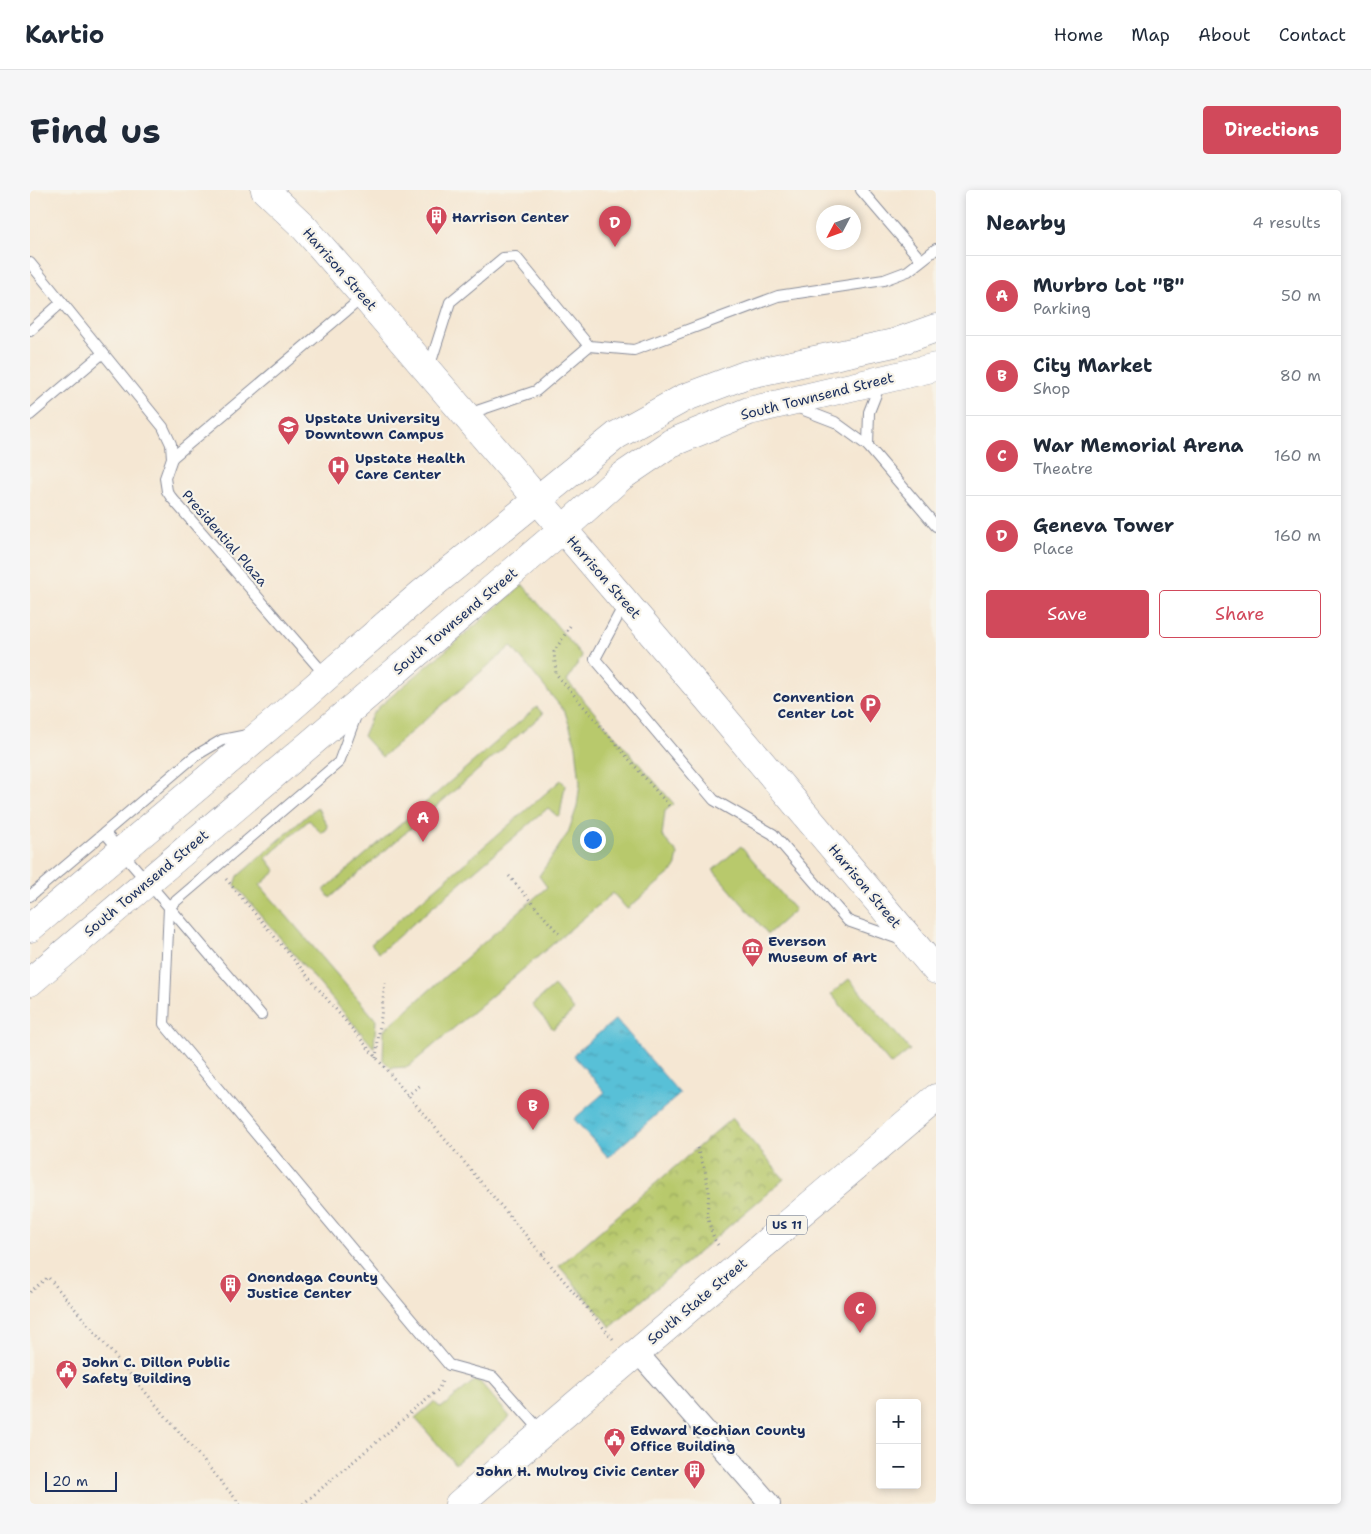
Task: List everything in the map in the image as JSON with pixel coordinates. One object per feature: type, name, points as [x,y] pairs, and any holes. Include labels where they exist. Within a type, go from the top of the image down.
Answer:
[{"type":"street","name":"Harrison Street","points":[[266,190],[303,226],[364,296],[626,602],[936,970]]},
{"type":"street","points":[[30,928],[113,842],[263,732],[421,594],[617,434],[684,398],[745,375],[894,342],[936,328]]},
{"type":"street","name":"South Townsend Street","points":[[30,982],[621,477],[671,444],[749,411],[936,366]]},
{"type":"street","name":"South State Street","points":[[459,1504],[936,1098]]},
{"type":"street","points":[[633,1355],[770,1504]]},
{"type":"lane","points":[[861,190],[921,260]]},
{"type":"lane","points":[[464,415],[536,391],[589,346],[634,350],[778,296],[884,280],[908,271],[936,248]]},
{"type":"lane","points":[[428,372],[450,302],[504,258],[516,257],[589,346]]},
{"type":"lane","name":"Presidential Plaza","points":[[30,263],[163,427],[171,444],[172,458],[165,478],[167,491],[171,497],[326,677]]},
{"type":"lane","points":[[172,458],[364,296]]},
{"type":"lane","points":[[30,331],[62,302]]},
{"type":"lane","points":[[30,415],[103,352]]},
{"type":"lane","points":[[868,446],[868,412],[882,379]]},
{"type":"lane","points":[[784,403],[835,422],[868,446],[936,526]]},
{"type":"lane","points":[[626,602],[595,659],[714,800],[773,834],[848,921],[914,944]]},
{"type":"lane","points":[[362,700],[339,762],[169,907],[164,1024],[449,1365],[493,1377],[543,1433]]},
{"type":"lane","points":[[30,896],[113,842],[261,1015]]},
{"type":"path","points":[[570,626],[554,652],[556,674],[670,807]]},
{"type":"path","points":[[216,867],[542,1255],[633,1355]]},
{"type":"path","points":[[509,876],[558,934]]},
{"type":"path","points":[[376,1059],[385,983]]},
{"type":"path","points":[[407,1096],[422,1084]]},
{"type":"path","points":[[696,1148],[705,1170],[709,1192],[707,1216],[714,1239],[734,1270]]},
{"type":"path","points":[[542,1255],[546,1251]]},
{"type":"path","points":[[30,1292],[48,1277],[240,1504]]},
{"type":"path","points":[[303,1504],[438,1390],[449,1365]]},
{"type":"green space","points":[[523,585],[582,656],[567,681],[674,804],[665,811],[662,836],[678,854],[675,869],[627,909],[613,893],[408,1067],[391,1068],[383,1060],[384,1030],[547,887],[539,876],[568,833],[577,807],[580,783],[576,746],[565,712],[511,646],[382,757],[363,736],[372,715],[380,706]]},
{"type":"green space","points":[[537,707],[543,714],[330,898],[324,890]]},
{"type":"green space","points":[[561,780],[565,785],[560,815],[557,816],[548,808],[379,953],[371,944]]},
{"type":"green space","points":[[317,807],[327,825],[326,830],[321,833],[309,820],[266,858],[276,871],[260,885],[376,1020],[374,1048],[235,885],[238,876]]},
{"type":"green space","points":[[741,846],[795,910],[768,934],[713,870]]},
{"type":"green space","points":[[849,979],[910,1050],[891,1065],[831,994]]},
{"type":"green space","points":[[554,986],[574,1010],[553,1029],[532,1005]]},
{"type":"green space","points":[[732,1118],[784,1179],[611,1327],[559,1266]]},
{"type":"green space","points":[[474,1381],[480,1382],[510,1417],[455,1464],[415,1418],[434,1402],[441,1408]]},
{"type":"water","points":[[616,1019],[680,1094],[608,1157],[574,1119],[605,1092],[573,1055]]},
{"type":"place","name":"Harrison Center","points":[[436,236]]},
{"type":"place","name":"Geneva Tower","points":[[615,247]]},
{"type":"place","name":"Upstate University Downtown Campus","points":[[289,445]]},
{"type":"place","name":"Upstate Health Care Center","points":[[339,485]]},
{"type":"place","name":"Convention Center Lot","points":[[870,724]]},
{"type":"place","name":"Murbro Lot \"B\"","points":[[423,842]]},
{"type":"place","name":"Everson Museum of Art","points":[[752,968]]},
{"type":"place","name":"City Market","points":[[533,1130]]},
{"type":"place","name":"Onondaga County Justice Center","points":[[231,1304]]},
{"type":"place","name":"War Memorial Arena","points":[[860,1333]]},
{"type":"place","name":"John C. Dillon Public Safety Building","points":[[66,1389]]},
{"type":"place","name":"Edward Kochian County Office Building","points":[[614,1457]]},
{"type":"place","name":"John H. Mulroy Civic Center","points":[[695,1490]]}]
